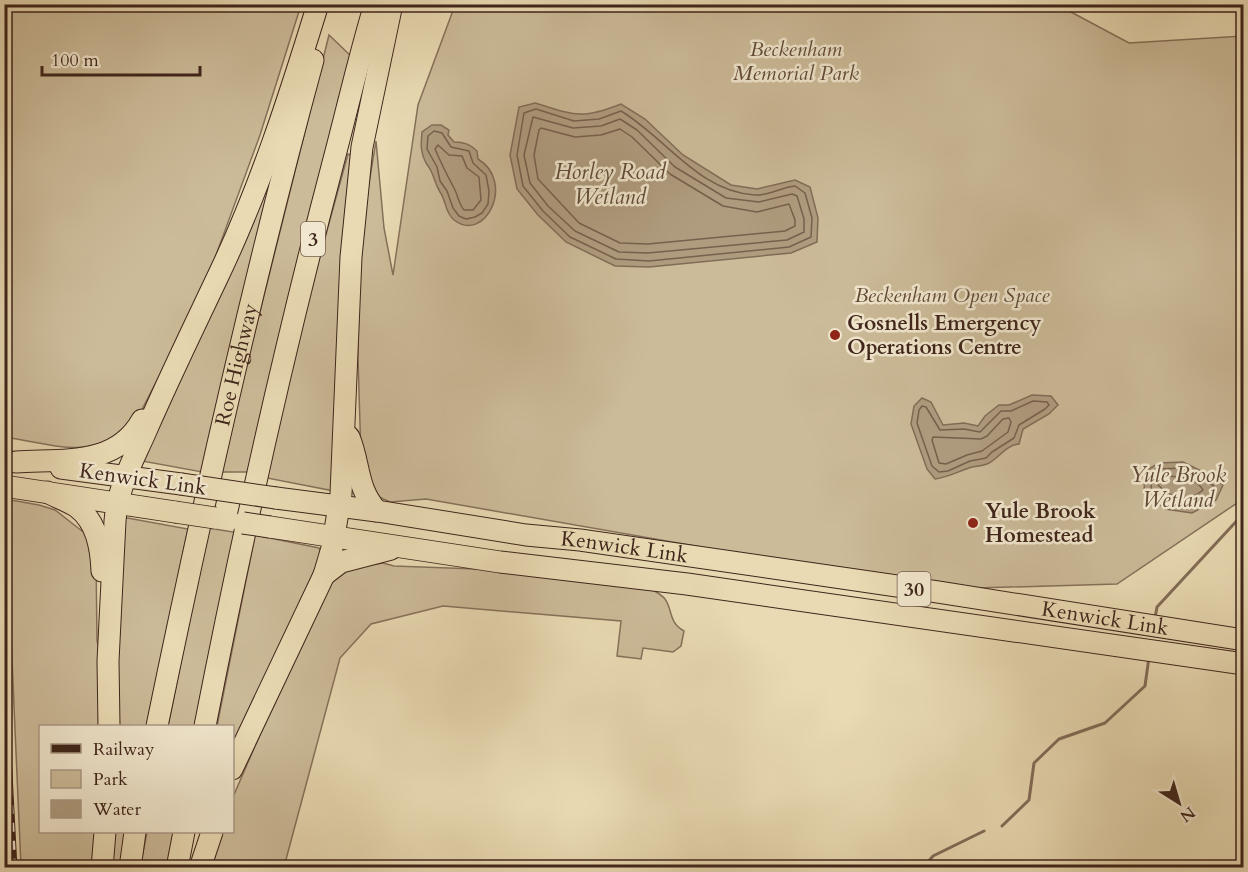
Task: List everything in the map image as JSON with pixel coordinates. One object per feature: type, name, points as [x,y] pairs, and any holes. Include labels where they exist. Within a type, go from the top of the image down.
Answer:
[{"type":"highway","points":[[109,725],[108,661],[117,503],[124,477],[177,359],[220,272],[264,165],[318,4]]},
{"type":"highway","name":"Roe Highway","points":[[157,725],[197,531],[235,367],[328,4]]},
{"type":"highway","name":"3","points":[[205,725],[239,556],[314,235],[375,4]]},
{"type":"highway","points":[[234,765],[324,575],[334,537],[339,507],[344,425],[351,257],[362,147],[392,4]]},
{"type":"highway","points":[[8,460],[86,458],[114,449],[137,429],[177,359]]},
{"type":"highway","points":[[344,425],[353,447],[363,493],[377,511]]},
{"type":"highway","name":"Kenwick Link","points":[[8,460],[938,592],[1244,640]]},
{"type":"highway","name":"Kenwick Link","points":[[4,486],[500,562],[671,582],[876,610],[1244,664]]},
{"type":"highway","points":[[47,492],[77,507],[98,539],[101,552],[102,637],[108,661]]},
{"type":"highway","points":[[324,575],[341,562],[398,547]]},
{"type":"highway","points":[[102,867],[105,833]]},
{"type":"highway","points":[[129,867],[135,833]]},
{"type":"highway","points":[[177,867],[184,833]]},
{"type":"highway","points":[[200,867],[211,833]]},
{"type":"green space","name":"Beckenham Open Space","points":[[1056,4],[1129,43],[1243,36],[1243,499],[1117,584],[942,589],[426,499],[390,502],[379,497],[374,491],[361,458],[358,358],[360,238],[376,141],[384,228],[393,275],[418,105],[455,5]]},
{"type":"green space","points":[[4,5],[301,5],[260,135],[201,296],[139,415],[125,430],[110,440],[94,446],[60,446],[5,437]]},
{"type":"green space","points":[[329,35],[354,59],[250,472],[220,472]]},
{"type":"green space","points":[[348,154],[357,157],[334,491],[267,478],[303,318]]},
{"type":"green space","points":[[276,167],[202,472],[142,461],[252,216]]},
{"type":"green space","points":[[5,499],[55,510],[82,531],[85,530],[96,556],[97,641],[101,654],[101,725],[39,725],[39,833],[98,833],[95,867],[21,867]]},
{"type":"green space","points":[[122,517],[188,529],[147,725],[114,725]]},
{"type":"green space","points":[[208,528],[240,533],[197,725],[168,725]]},
{"type":"green space","points":[[255,535],[319,548],[322,556],[234,766],[234,725],[217,725]]},
{"type":"green space","points":[[383,563],[394,566],[529,571],[653,590],[665,599],[675,624],[684,631],[681,646],[673,652],[643,648],[641,659],[617,656],[621,621],[443,606],[371,624],[340,658],[284,867],[209,868],[220,833],[234,833],[234,795],[290,665],[337,570]]},
{"type":"green space","points":[[111,833],[127,833],[121,867],[107,868]]},
{"type":"green space","points":[[147,833],[176,833],[169,867],[140,868]]},
{"type":"water","name":"Horley Road Wetland","points":[[535,103],[578,114],[596,112],[621,104],[645,119],[683,155],[731,185],[757,189],[795,180],[810,187],[818,218],[817,242],[791,253],[649,267],[615,266],[566,242],[538,215],[517,189],[510,155],[519,107]]},
{"type":"water","points":[[432,125],[441,125],[449,130],[448,135],[454,142],[467,144],[477,151],[478,159],[489,169],[495,182],[492,207],[476,224],[465,225],[451,217],[424,159],[421,148],[422,132]]},
{"type":"water","points":[[1032,395],[1051,396],[1058,405],[1049,414],[1023,429],[1019,444],[1010,447],[987,464],[945,477],[935,479],[927,469],[911,424],[914,406],[922,398],[931,402],[943,425],[964,423],[978,426],[985,416],[999,405],[1009,405]]},
{"type":"water","name":"Yule Brook Wetland","points":[[1183,462],[1223,485],[1216,500],[1192,513],[1165,509],[1144,492],[1145,471],[1159,463]]},
{"type":"waterway","points":[[1155,618],[1157,607],[1244,513]]},
{"type":"waterway","points":[[1002,826],[1029,800],[1034,763],[1059,739],[1105,723],[1145,686],[1149,657]]},
{"type":"waterway","points":[[923,868],[933,856],[984,831]]},
{"type":"railway","points":[[4,661],[15,868]]},
{"type":"place","name":"Gosnells Emergency Operations Centre","points":[[835,335]]},
{"type":"place","name":"Yule Brook Homestead","points":[[973,523]]},
{"type":"park label","name":"Beckenham Memorial Park","points":[[796,61]]}]
